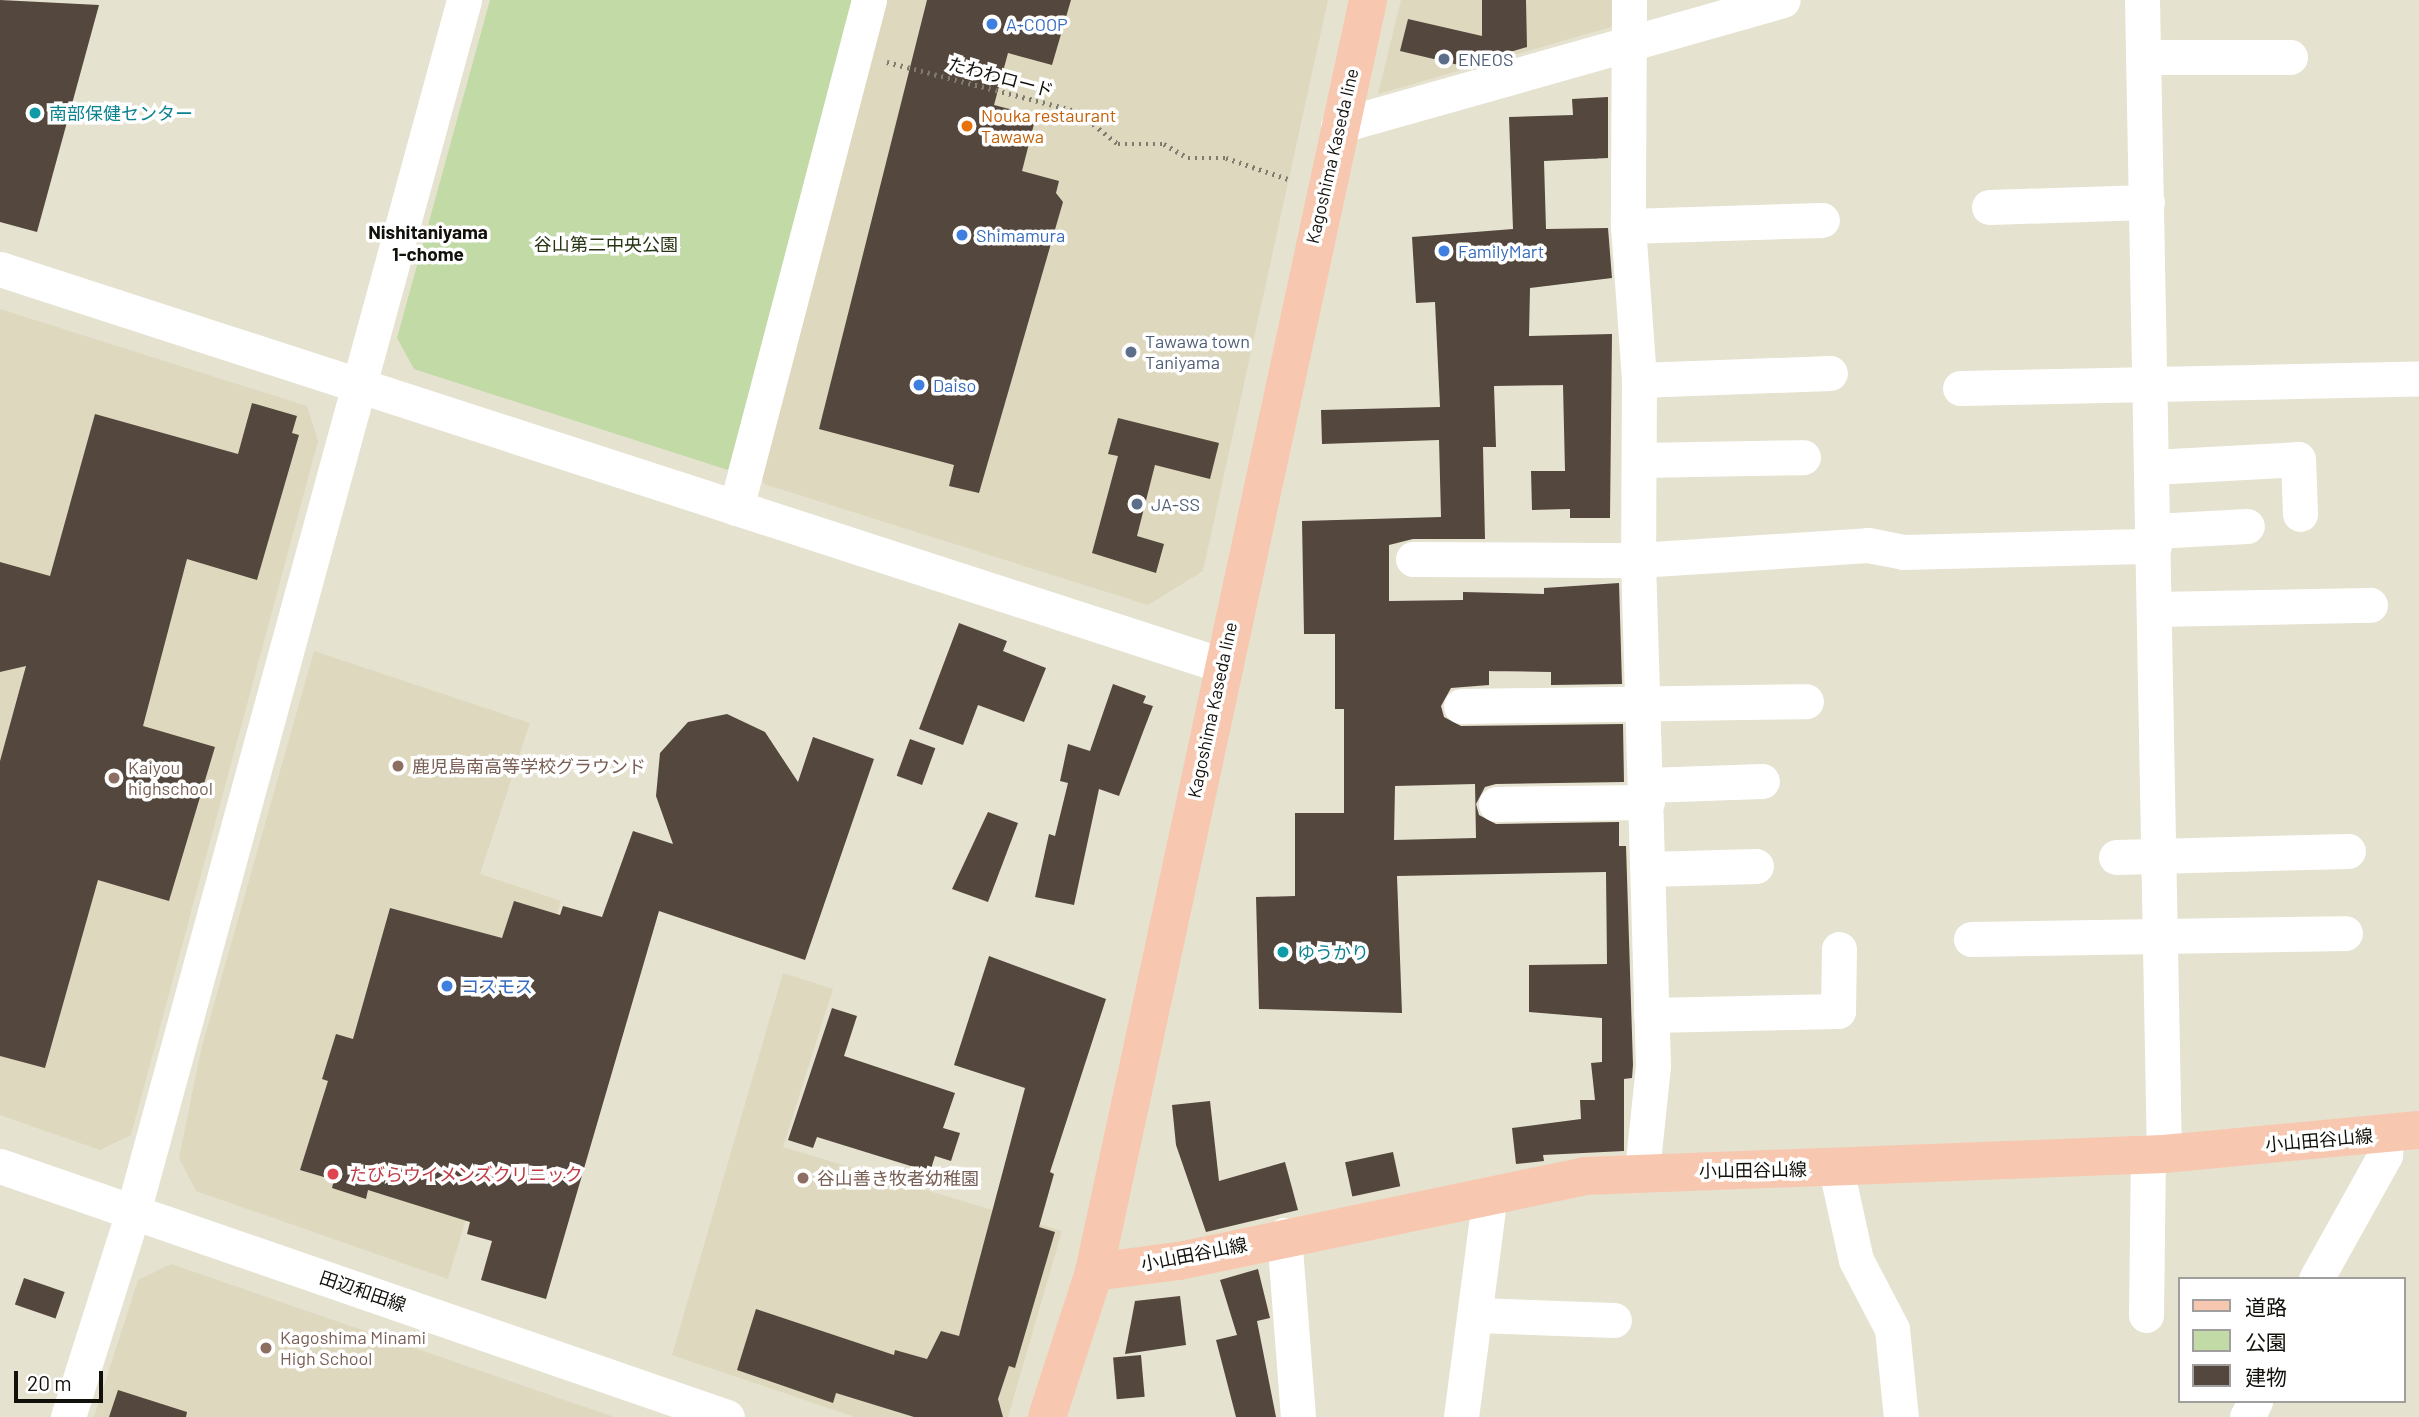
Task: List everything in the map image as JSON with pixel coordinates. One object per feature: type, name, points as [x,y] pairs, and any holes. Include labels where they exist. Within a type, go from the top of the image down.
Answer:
[{"type":"main road","name":"Kagoshima Kaseda line","points":[[1046,1417],[1094,1272],[1338,125],[1368,0]]},
{"type":"main road","name":"小山田谷山線","points":[[1094,1272],[1180,1261],[1284,1235],[1490,1195],[1642,1171],[1836,1169],[2156,1154],[2403,1132]]},
{"type":"street","points":[[68,1417],[132,1212],[464,0]]},
{"type":"street","points":[[736,508],[869,0]]},
{"type":"street","points":[[1629,0],[1628,226],[1639,380],[1639,559],[1651,1015],[1642,1171]]},
{"type":"street","points":[[1338,125],[1629,40],[1782,0]]},
{"type":"street","points":[[2142,0],[2160,936],[2156,1154],[2146,1315]]},
{"type":"street","points":[[2143,57],[2290,57]]},
{"type":"street","points":[[1989,207],[2147,202]]},
{"type":"street","points":[[1628,226],[1822,220]]},
{"type":"street","points":[[0,270],[1222,666]]},
{"type":"street","points":[[1639,380],[1830,373]]},
{"type":"street","points":[[1960,379],[2151,375],[2419,378]]},
{"type":"street","points":[[1639,460],[1803,457]]},
{"type":"street","points":[[2152,467],[2298,459],[2300,514]]},
{"type":"street","points":[[1413,559],[1639,559],[1868,545],[1903,552],[2154,538],[2247,526]]},
{"type":"street","points":[[2155,608],[2370,605]]},
{"type":"street","points":[[1461,706],[1806,701]]},
{"type":"street","points":[[1496,804],[1762,781]]},
{"type":"street","points":[[2116,858],[2347,851]]},
{"type":"street","points":[[1648,869],[1756,866]]},
{"type":"street","points":[[1971,939],[2345,933]]},
{"type":"street","points":[[1651,1015],[1838,1011],[1839,948]]},
{"type":"street","points":[[2317,1277],[2380,1165],[2403,1132]]},
{"type":"street","name":"田辺和田線","points":[[0,1166],[727,1417]]},
{"type":"street","points":[[1836,1169],[1856,1261],[1892,1329],[1901,1417]]},
{"type":"street","points":[[1461,1417],[1477,1315],[1490,1195]]},
{"type":"street","points":[[1284,1235],[1298,1417]]},
{"type":"street","points":[[1477,1315],[1614,1320]]},
{"type":"path","name":"たわわロード","points":[[855,54],[1077,111],[1118,144],[1164,144],[1188,158],[1226,158],[1291,180]]},
{"type":"shaded area","points":[[886,0],[1328,0],[1203,571],[1148,605],[764,484],[760,472]]},
{"type":"shaded area","name":"ENEOS","points":[[1401,0],[1625,0],[1625,23],[1378,94]]},
{"type":"shaded area","name":"Kaiyou highschool","points":[[0,309],[307,406],[318,441],[131,1135],[100,1150],[0,1115]]},
{"type":"shaded area","points":[[314,651],[530,723],[480,874],[561,901],[448,1279],[196,1191],[179,1158],[201,1050]]},
{"type":"shaded area","name":"谷山善き牧者幼稚園","points":[[783,973],[833,989],[783,1147],[1062,1231],[1008,1417],[855,1417],[672,1355]]},
{"type":"shaded area","name":"Kagoshima Minami High School","points":[[171,1264],[614,1417],[94,1417],[138,1280]]},
{"type":"green space","name":"谷山第二中央公園","points":[[490,0],[856,0],[728,470],[414,369],[397,338]]},
{"type":"building","name":"南部保健センター","points":[[0,0],[99,5],[37,232],[0,222]]},
{"type":"building","points":[[927,0],[1071,0],[1052,65],[1008,53],[994,105],[1036,116],[1022,171],[1059,181],[1056,193],[1063,202],[979,493],[949,486],[954,465],[819,429]]},
{"type":"building","points":[[1482,0],[1526,0],[1527,47],[1463,66],[1400,51],[1408,19],[1482,36]]},
{"type":"building","points":[[1608,97],[1608,158],[1544,161],[1546,229],[1608,228],[1612,278],[1530,288],[1529,336],[1612,334],[1610,518],[1570,518],[1570,509],[1532,510],[1531,471],[1565,471],[1563,385],[1494,386],[1496,447],[1483,447],[1485,539],[1413,539],[1389,545],[1389,601],[1463,600],[1463,592],[1544,594],[1544,588],[1619,583],[1622,684],[1551,685],[1551,672],[1489,671],[1489,685],[1451,688],[1441,706],[1444,717],[1461,726],[1623,724],[1624,782],[1496,784],[1485,787],[1476,804],[1479,815],[1496,824],[1619,822],[1619,846],[1626,846],[1633,1065],[1632,1078],[1624,1079],[1624,1151],[1543,1155],[1544,1161],[1516,1164],[1512,1128],[1581,1119],[1580,1100],[1595,1100],[1591,1063],[1602,1062],[1602,1018],[1529,1012],[1529,965],[1607,964],[1606,872],[1397,876],[1402,1013],[1259,1009],[1256,897],[1295,896],[1295,813],[1344,813],[1344,709],[1335,709],[1335,634],[1304,634],[1302,521],[1441,517],[1439,440],[1322,444],[1321,410],[1440,407],[1435,302],[1416,303],[1412,237],[1513,229],[1509,117],[1573,115],[1572,99]],"holes":[[[1475,784],[1476,838],[1394,840],[1395,786]]]},
{"type":"building","points":[[252,403],[297,416],[292,433],[299,435],[257,580],[187,559],[143,726],[215,747],[169,901],[98,880],[45,1068],[0,1056],[0,761],[26,666],[0,672],[0,562],[50,576],[95,414],[238,454]]},
{"type":"building","points":[[1118,418],[1219,443],[1210,479],[1155,465],[1137,536],[1164,544],[1156,573],[1092,553],[1118,456],[1108,454]]},
{"type":"building","points":[[959,623],[1007,641],[1003,651],[1046,668],[1024,722],[978,705],[963,745],[919,729]]},
{"type":"building","points":[[1113,684],[1146,696],[1143,703],[1153,706],[1119,796],[1099,789],[1074,905],[1035,897],[1049,834],[1055,836],[1068,783],[1060,781],[1068,744],[1090,751]]},
{"type":"building","points":[[727,714],[765,732],[798,782],[813,737],[874,759],[805,960],[659,911],[546,1299],[481,1280],[492,1241],[467,1234],[470,1222],[368,1190],[366,1199],[332,1188],[334,1180],[300,1170],[328,1081],[322,1079],[336,1034],[353,1039],[390,908],[502,938],[514,901],[560,915],[563,906],[602,917],[633,831],[673,844],[656,796],[660,753],[688,722]]},
{"type":"building","points":[[910,739],[935,748],[922,785],[897,776]]},
{"type":"building","points":[[988,812],[1018,823],[988,902],[952,889]]},
{"type":"building","points":[[989,956],[1106,999],[1050,1172],[1054,1174],[1039,1227],[1055,1232],[1015,1368],[1009,1366],[998,1399],[1003,1417],[914,1417],[836,1393],[833,1403],[737,1370],[756,1309],[894,1355],[895,1350],[927,1359],[941,1331],[959,1336],[1025,1088],[954,1065]]},
{"type":"building","points":[[832,1008],[857,1016],[844,1056],[955,1093],[943,1128],[960,1133],[951,1161],[935,1156],[930,1172],[817,1137],[813,1148],[788,1140]]},
{"type":"building","points":[[1210,1101],[1219,1181],[1285,1162],[1298,1210],[1206,1232],[1176,1145],[1172,1105]]},
{"type":"building","points":[[1393,1152],[1400,1186],[1352,1196],[1345,1162]]},
{"type":"building","points":[[1258,1269],[1270,1318],[1257,1321],[1276,1417],[1236,1417],[1216,1340],[1237,1335],[1220,1280]]},
{"type":"building","points":[[24,1278],[65,1292],[56,1318],[15,1304]]},
{"type":"building","points":[[1180,1296],[1186,1345],[1125,1354],[1135,1301]]},
{"type":"building","points":[[1141,1355],[1145,1397],[1117,1399],[1113,1357]]},
{"type":"building","points":[[118,1390],[187,1412],[186,1417],[109,1417]]},
{"type":"place","name":"A-COOP","points":[[992,24]]},
{"type":"place","name":"ENEOS","points":[[1444,59]]},
{"type":"place","name":"南部保健センター","points":[[35,113]]},
{"type":"place","name":"Nouka restaurant Tawawa","points":[[967,126]]},
{"type":"place","name":"Shimamura","points":[[962,235]]},
{"type":"place","name":"FamilyMart","points":[[1444,251]]},
{"type":"place","name":"Tawawa town Taniyama","points":[[1131,352]]},
{"type":"place","name":"Daiso","points":[[919,385]]},
{"type":"place","name":"JA-SS","points":[[1137,504]]},
{"type":"place","name":"鹿児島南高等学校グラウンド","points":[[398,766]]},
{"type":"place","name":"Kaiyou highschool","points":[[114,778]]},
{"type":"place","name":"ゆうかり","points":[[1283,952]]},
{"type":"place","name":"コスモス","points":[[447,986]]},
{"type":"place","name":"たびらウイメンズクリニック","points":[[333,1174]]},
{"type":"place","name":"谷山善き牧者幼稚園","points":[[803,1178]]},
{"type":"place","name":"Kagoshima Minami High School","points":[[266,1348]]},
{"type":"district","name":"Nishitaniyama 1-chome","points":[[428,243]]}]
